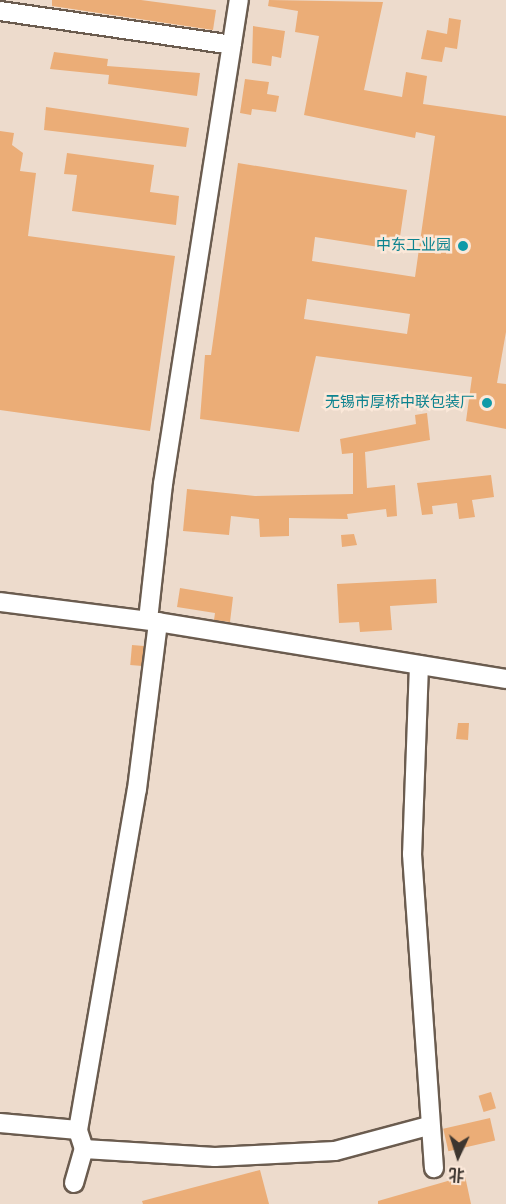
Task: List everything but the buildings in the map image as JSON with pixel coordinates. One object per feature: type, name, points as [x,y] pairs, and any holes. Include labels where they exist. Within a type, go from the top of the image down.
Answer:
[{"type":"street","points":[[74,1183],[84,1149],[78,1130],[137,789],[163,484],[239,0]]},
{"type":"street","points":[[0,11],[232,45]]},
{"type":"street","points":[[0,602],[153,621],[506,679]]},
{"type":"street","points":[[419,665],[412,854],[428,1126],[434,1168]]},
{"type":"street","points":[[0,1123],[78,1130]]},
{"type":"street","points":[[84,1149],[215,1158],[335,1150],[428,1126]]},
{"type":"place","name":"中东工业园","points":[[463,246]]},
{"type":"place","name":"无锡市厚桥中联包装厂","points":[[487,403]]}]
